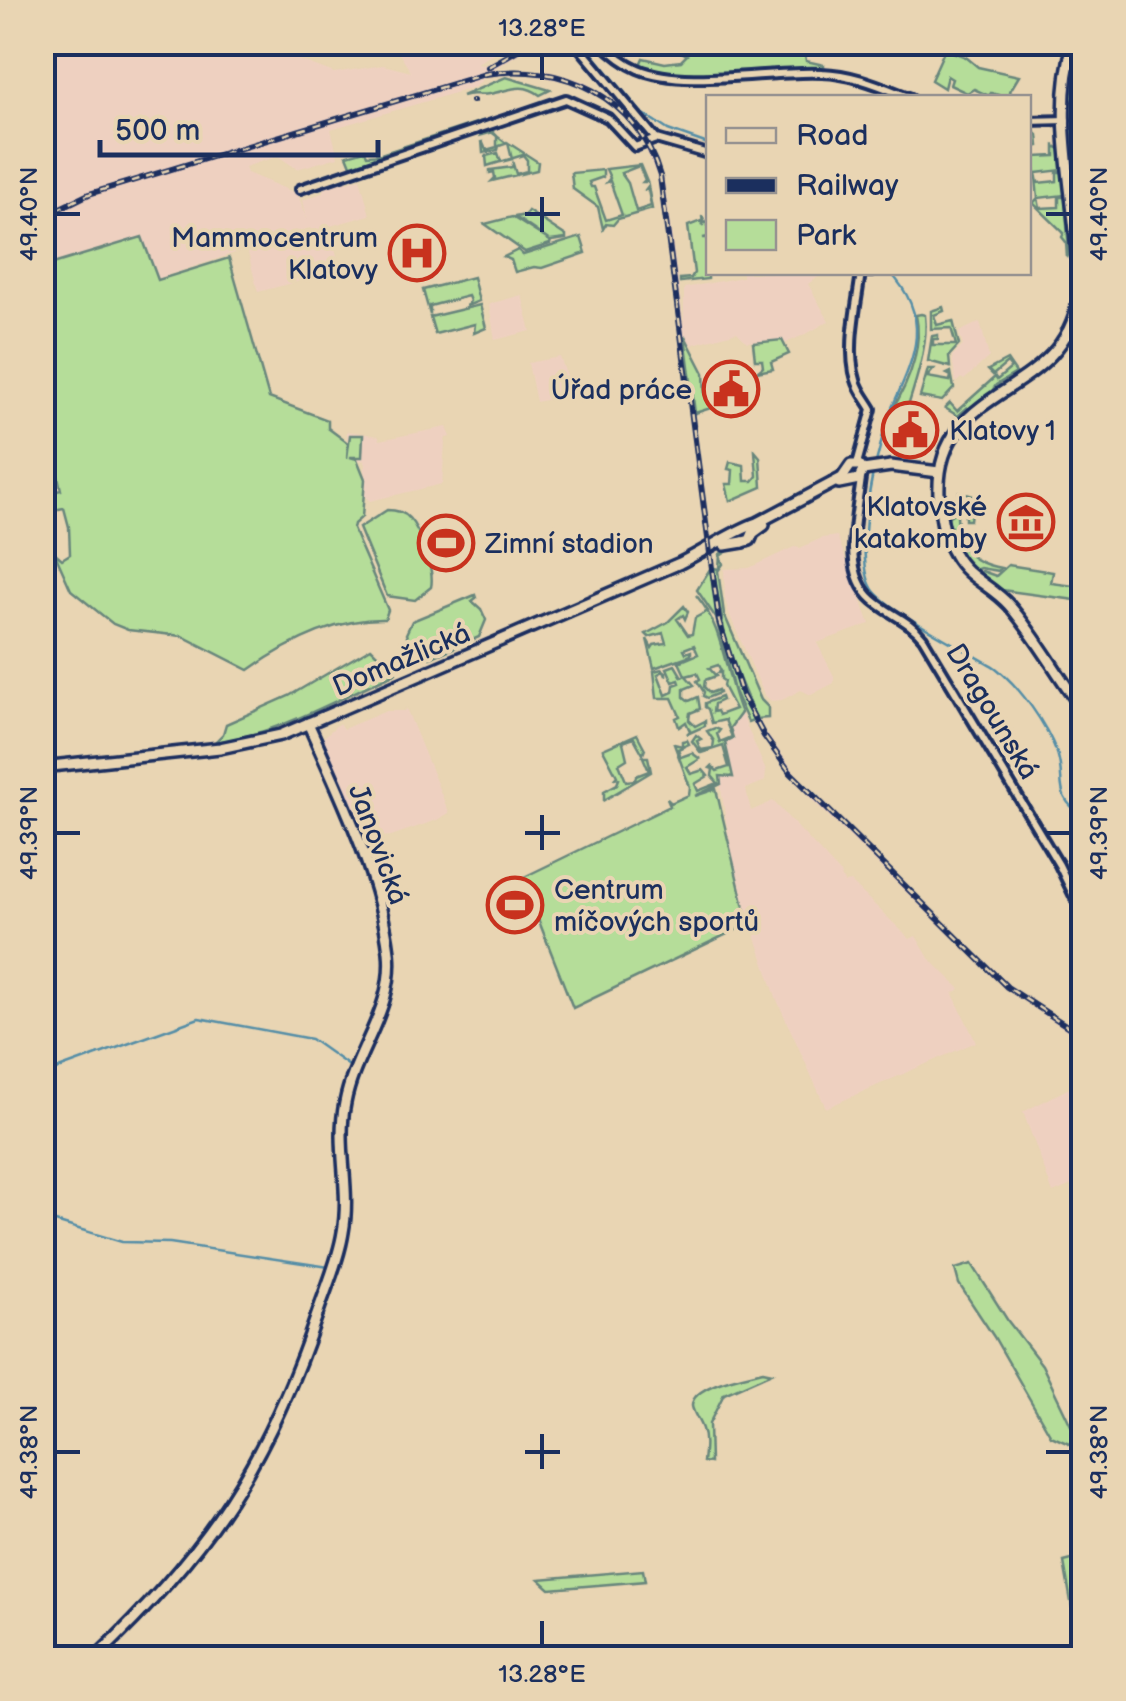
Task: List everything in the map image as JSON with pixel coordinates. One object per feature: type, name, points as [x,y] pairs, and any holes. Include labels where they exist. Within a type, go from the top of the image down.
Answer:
[{"type":"main road","points":[[1074,42],[1065,84],[1080,258],[1078,295],[1067,334],[1042,366],[967,419],[950,441],[939,472],[942,519],[957,559],[974,579],[1009,605],[1084,712]]},
{"type":"main road","points":[[1067,334],[1084,341]]},
{"type":"main road","points":[[860,472],[939,472]]},
{"type":"main road","name":"Domažlická","points":[[42,768],[242,745],[272,738],[680,563],[746,533],[860,472]]},
{"type":"main road","name":"Janovická","points":[[96,1658],[168,1586],[211,1532],[257,1459],[285,1403],[342,1240],[346,1210],[344,1106],[380,1016],[388,984],[386,938],[368,873],[308,723]]},
{"type":"street","points":[[575,42],[656,139]]},
{"type":"street","points":[[601,42],[623,62],[654,74],[739,77],[826,73],[855,78],[903,95]]},
{"type":"street","points":[[300,190],[566,99],[608,118],[634,147],[656,139],[706,153]]},
{"type":"street","points":[[1031,121],[1066,120]]},
{"type":"street","points":[[860,472],[872,409],[854,376],[860,290],[865,275]]},
{"type":"street","name":"Dragounská","points":[[860,472],[856,575],[868,595],[921,634],[1059,865],[1084,917]]},
{"type":"shaded area","points":[[43,43],[288,43],[297,59],[334,73],[383,65],[411,72],[392,43],[513,43],[477,63],[484,65],[527,43],[537,43],[492,70],[545,70],[583,81],[615,101],[632,116],[650,143],[664,180],[684,325],[684,288],[742,275],[821,275],[808,284],[829,321],[808,333],[784,344],[782,340],[747,342],[737,332],[690,345],[685,339],[718,603],[733,667],[756,719],[802,782],[1009,985],[1083,1034],[1083,1041],[1005,989],[810,798],[771,751],[748,711],[728,661],[716,605],[659,181],[641,138],[604,100],[572,83],[523,73],[485,77],[475,87],[331,129],[338,157],[297,169],[278,156],[245,167],[247,173],[298,194],[307,220],[303,200],[345,178],[348,182],[360,178],[370,215],[312,231],[310,228],[157,279],[142,237],[43,267]]},
{"type":"shaded area","points":[[326,236],[333,239],[338,271],[258,292],[248,253]]},
{"type":"shaded area","points":[[522,295],[531,331],[495,340],[489,304]]},
{"type":"shaded area","points":[[980,322],[989,357],[956,383],[952,356],[963,346],[959,332]]},
{"type":"shaded area","points":[[560,357],[573,394],[536,402],[528,363]]},
{"type":"shaded area","points":[[447,427],[451,437],[445,442],[442,484],[370,501],[364,496],[365,461],[348,458],[347,431],[379,436],[380,440]]},
{"type":"shaded area","points":[[837,536],[870,624],[817,643],[834,683],[811,695],[801,690],[771,701],[764,694],[730,616],[724,569],[749,568],[794,547]]},
{"type":"shaded area","points":[[406,708],[449,813],[391,836],[368,838],[323,738],[339,723],[343,729],[386,711]]},
{"type":"shaded area","points":[[741,713],[766,771],[765,781],[746,789],[751,811],[773,801],[840,873],[844,883],[851,882],[910,939],[916,936],[929,958],[960,989],[953,994],[976,1042],[826,1108],[777,1000],[734,872],[719,776],[733,777],[725,742],[733,738],[730,728]]},
{"type":"shaded area","points":[[1083,1081],[1083,1180],[1053,1193],[1023,1112]]},
{"type":"green space","points":[[803,42],[806,61],[824,65],[824,69],[685,74],[639,67],[643,58],[665,63],[681,61],[687,55],[677,50],[678,44]]},
{"type":"green space","points":[[945,49],[966,57],[978,67],[1019,76],[1010,91],[1012,95],[987,95],[974,89],[967,93],[950,85],[952,79],[947,76],[944,88],[931,80]]},
{"type":"green space","points":[[1083,61],[1076,162],[1071,106],[1076,62]]},
{"type":"green space","points":[[506,77],[550,90],[540,95],[515,88],[462,96]]},
{"type":"green space","points":[[488,122],[353,170],[347,155],[365,150],[367,155],[381,154]]},
{"type":"green space","points":[[1033,131],[1038,135],[1039,146],[1034,147],[1035,157],[1055,156],[1055,146],[1061,150],[1063,170],[1036,173],[1038,183],[1057,181],[1057,172],[1063,172],[1065,195],[1038,198],[1031,150],[1035,145]]},
{"type":"green space","points":[[497,136],[538,162],[537,170],[492,181],[494,172],[490,170],[513,164],[516,174],[527,171],[527,160],[523,155],[512,158],[508,143],[483,153],[482,141],[486,150],[497,147]]},
{"type":"green space","points":[[498,153],[501,162],[487,166],[486,156]]},
{"type":"green space","points":[[640,165],[647,182],[643,182],[639,166],[621,173],[636,211],[651,206],[645,190],[648,186],[652,209],[618,219],[603,229],[598,207],[573,189],[571,173],[603,170],[603,177],[589,182],[606,220],[622,215],[610,181],[607,182],[610,178],[606,169]]},
{"type":"green space","points":[[1059,197],[1065,197],[1067,258],[1064,233],[1033,203],[1038,198],[1040,208],[1059,207]]},
{"type":"green space","points":[[528,211],[566,239],[525,252],[485,224],[512,217],[550,241],[515,217]]},
{"type":"green space","points":[[702,216],[706,223],[703,238],[708,279],[680,282],[694,273],[688,226],[701,221],[703,226]]},
{"type":"green space","points":[[142,237],[158,280],[229,258],[269,398],[328,420],[328,428],[348,443],[347,458],[350,435],[363,435],[362,457],[350,457],[357,459],[365,479],[362,517],[353,529],[388,610],[385,619],[331,627],[280,650],[249,670],[182,636],[128,630],[113,624],[71,590],[54,552],[62,559],[70,554],[64,508],[43,512],[43,494],[61,490],[58,476],[43,461],[43,267]]},
{"type":"green space","points":[[581,237],[586,253],[542,268],[515,272],[511,260],[504,257],[518,250],[523,255]]},
{"type":"green space","points":[[473,277],[479,301],[467,306],[468,296],[430,306],[430,315],[423,290]]},
{"type":"green space","points":[[480,305],[486,328],[474,333],[475,324],[435,334],[430,317]]},
{"type":"green space","points":[[943,307],[944,311],[934,315],[937,325],[953,321],[959,345],[949,356],[950,367],[928,361],[932,336],[938,335],[933,345],[956,345],[951,328],[931,329],[931,311]]},
{"type":"green space","points":[[916,315],[925,315],[926,327],[923,351],[906,413],[901,416],[891,412],[912,365]]},
{"type":"green space","points":[[685,336],[704,373],[705,394],[711,408],[695,413]]},
{"type":"green space","points":[[782,340],[789,354],[771,362],[773,369],[757,372],[763,367],[762,360],[755,360],[753,343]]},
{"type":"green space","points":[[1007,360],[1016,373],[996,385],[994,388],[1002,385],[966,415],[940,452],[951,426],[968,407],[958,416],[945,408],[950,403],[957,411],[1011,368],[1007,363],[993,375],[988,370]]},
{"type":"green space","points":[[928,369],[934,369],[927,377],[950,381],[947,374],[951,372],[954,388],[942,401],[920,397]]},
{"type":"green space","points":[[755,451],[760,457],[762,487],[730,501],[726,484],[732,484],[730,462],[744,465],[745,481],[753,481],[757,476]]},
{"type":"green space","points":[[959,492],[973,496],[970,520],[965,520],[965,512],[957,511]]},
{"type":"green space","points":[[387,510],[399,511],[409,518],[426,551],[431,587],[415,600],[387,596],[359,528]]},
{"type":"green space","points":[[957,511],[959,534],[966,551],[980,562],[1001,568],[998,571],[972,571],[955,547],[946,518]]},
{"type":"green space","points":[[745,544],[750,547],[736,546],[720,556],[723,564],[718,571],[724,614],[761,700],[768,707],[768,718],[756,719],[728,652],[715,580],[714,568],[719,569],[720,554],[733,546]]},
{"type":"green space","points":[[1008,565],[1053,572],[1051,583],[1083,587],[1083,601],[1002,590],[976,575],[982,571],[996,576]]},
{"type":"green space","points":[[710,569],[726,652],[753,720],[748,722],[734,691],[716,618],[697,590]]},
{"type":"green space","points":[[475,595],[472,601],[486,620],[479,637],[430,658],[413,652],[406,634],[412,621]]},
{"type":"green space","points":[[684,606],[688,612],[685,619],[683,615],[677,619],[688,635],[692,634],[695,618],[707,611],[741,713],[730,728],[733,738],[725,742],[733,777],[720,776],[721,784],[695,796],[716,789],[748,924],[573,1008],[522,878],[670,806],[667,799],[671,803],[689,795],[690,787],[674,744],[682,746],[682,741],[687,740],[689,744],[678,749],[681,757],[692,753],[700,759],[687,767],[691,774],[703,770],[708,776],[695,784],[698,791],[718,783],[710,768],[712,766],[717,771],[729,767],[723,746],[701,753],[692,741],[696,735],[701,739],[697,741],[701,750],[713,748],[714,741],[707,731],[715,728],[720,730],[720,742],[732,737],[725,720],[712,723],[705,707],[705,703],[721,697],[713,712],[719,715],[735,709],[718,673],[721,671],[718,665],[709,668],[716,676],[705,680],[704,687],[710,693],[719,693],[707,698],[697,673],[686,676],[694,685],[684,689],[684,697],[689,701],[698,697],[700,709],[690,713],[689,720],[695,726],[705,721],[705,726],[687,734],[690,731],[686,722],[679,727],[676,718],[680,716],[672,698],[657,698],[654,671],[662,669],[666,672],[666,676],[664,671],[658,674],[666,695],[680,683],[673,682],[667,668],[675,665],[682,677],[685,675],[679,662],[698,654],[694,645],[684,649],[686,653],[691,651],[691,655],[654,668],[647,639],[652,648],[666,643],[663,633],[649,637],[646,634],[668,622]]},
{"type":"green space","points":[[371,648],[396,673],[286,723],[215,742],[226,724],[289,696]]},
{"type":"green space","points":[[637,734],[645,749],[643,754],[634,738],[623,742],[627,759],[619,764],[626,781],[649,771],[643,757],[648,757],[651,772],[604,800],[604,791],[619,779],[615,778],[603,749]]},
{"type":"green space","points":[[972,1264],[1042,1365],[1076,1436],[1069,1444],[1051,1436],[959,1284],[955,1269]]},
{"type":"green space","points":[[763,1371],[772,1373],[724,1394],[709,1424],[710,1463],[703,1462],[704,1437],[692,1406],[694,1399],[721,1382]]},
{"type":"green space","points":[[1083,1557],[1083,1617],[1074,1619],[1064,1562]]},
{"type":"green space","points":[[643,1570],[645,1581],[550,1589],[539,1579]]},
{"type":"waterway","points":[[583,42],[641,112],[668,130],[706,143]]},
{"type":"waterway","points":[[875,465],[916,341],[912,307],[892,275]]},
{"type":"waterway","points":[[873,473],[865,548],[872,588],[910,618],[996,668],[1015,686],[1032,707],[1057,753],[1067,802],[1084,816]]},
{"type":"waterway","points":[[42,1075],[199,1018],[311,1039],[352,1068]]},
{"type":"waterway","points":[[42,1218],[122,1242],[170,1243],[329,1267]]},
{"type":"railway","points":[[488,67],[532,42]]},
{"type":"railway","points":[[42,217],[89,194],[485,74],[542,73],[593,90],[615,106],[649,148],[660,176],[719,621],[742,695],[764,736],[790,772],[1007,987],[1084,1037]]},
{"type":"place","name":"Mammocentrum Klatovy","points":[[417,253]]},
{"type":"place","name":"Úřad práce","points":[[731,389]]},
{"type":"place","name":"Klatovy 1","points":[[910,430]]},
{"type":"place","name":"Klatovské katakomby","points":[[1026,522]]},
{"type":"place","name":"Zimní stadion","points":[[446,543]]},
{"type":"place","name":"Centrum míčových sportů","points":[[515,905]]}]
